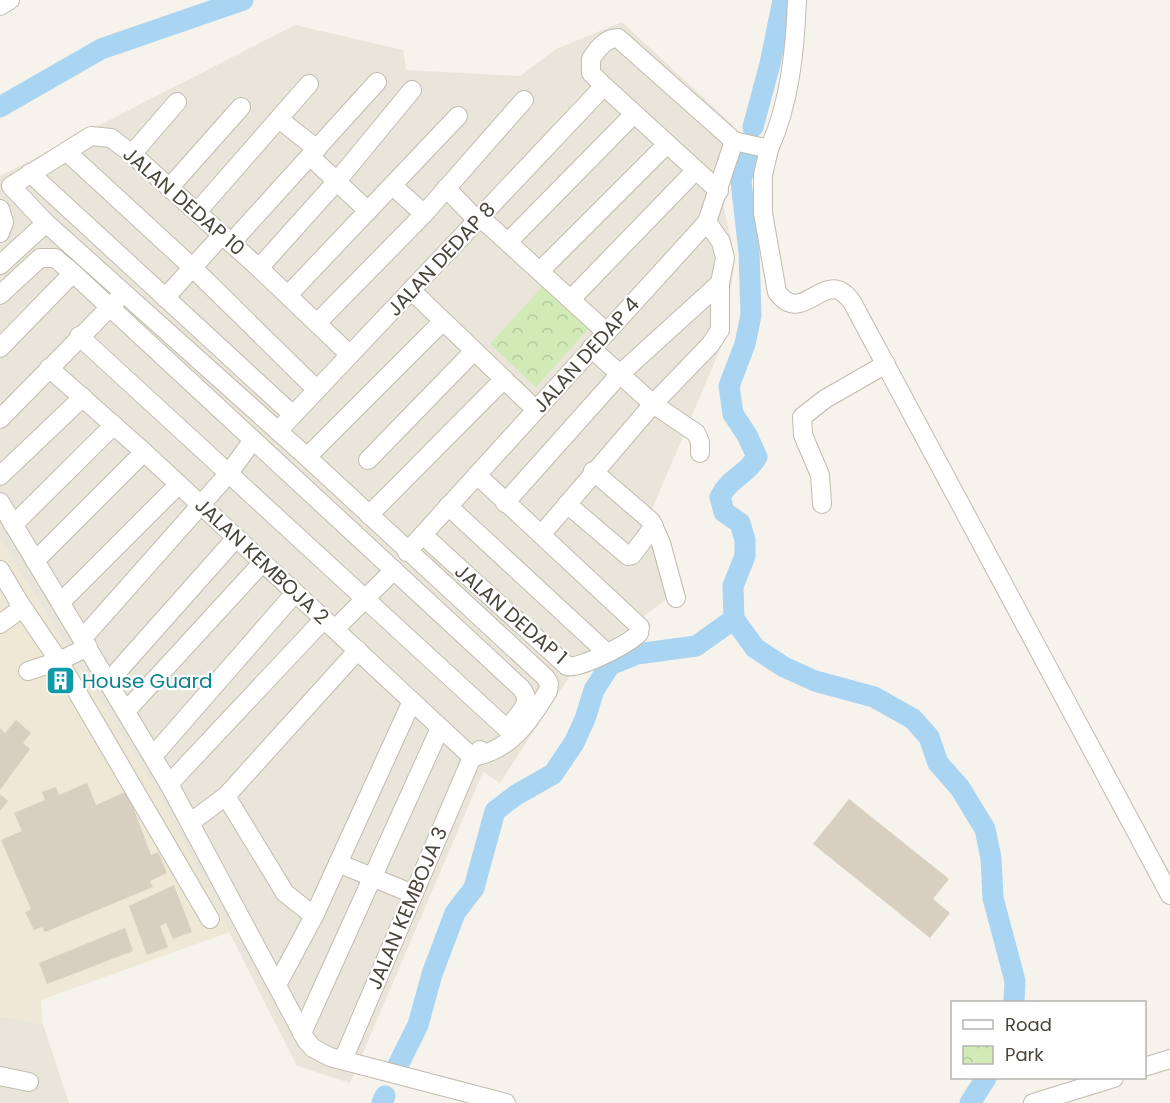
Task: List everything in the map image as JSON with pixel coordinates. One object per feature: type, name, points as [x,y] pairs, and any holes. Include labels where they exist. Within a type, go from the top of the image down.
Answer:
[{"type":"street","points":[[0,6],[10,0]]},
{"type":"street","points":[[797,0],[790,75],[777,131],[769,149],[763,175],[763,213],[777,292],[786,302],[800,304],[828,290],[841,289],[852,302],[1170,894]]},
{"type":"street","points":[[718,191],[633,115],[591,73],[591,59],[604,43],[611,38],[618,38],[734,141],[769,149]]},
{"type":"street","points":[[165,298],[193,268],[227,239],[314,153],[377,82]]},
{"type":"street","points":[[197,212],[309,84]]},
{"type":"street","name":"JALAN DEDAP 8","points":[[278,431],[604,86]]},
{"type":"street","points":[[259,268],[337,181],[412,90]]},
{"type":"street","points":[[317,323],[424,214],[524,100]]},
{"type":"street","points":[[132,154],[177,102]]},
{"type":"street","points":[[169,188],[241,107]]},
{"type":"street","points":[[508,242],[633,115]]},
{"type":"street","points":[[288,295],[458,116]]},
{"type":"street","points":[[279,119],[368,211]]},
{"type":"street","name":"JALAN DEDAP 10","points":[[46,223],[11,186],[91,136],[111,138],[132,154],[259,268],[350,355]]},
{"type":"street","name":"JALAN DEDAP 4","points":[[407,552],[605,331],[707,222],[734,141]]},
{"type":"street","points":[[540,271],[666,145]]},
{"type":"street","points":[[67,152],[193,268],[317,390]]},
{"type":"street","points":[[571,299],[695,171]]},
{"type":"street","points":[[30,173],[293,415]]},
{"type":"street","points":[[393,186],[424,214]]},
{"type":"street","points":[[446,188],[605,331]]},
{"type":"street","points":[[0,209],[4,217],[1,231],[17,248]]},
{"type":"street","points":[[477,475],[541,535],[593,471],[710,345],[720,330],[720,283],[724,249],[707,222]]},
{"type":"street","points":[[0,265],[46,223],[307,457],[549,683],[548,691],[538,708],[516,735],[498,750],[472,757]]},
{"type":"street","points":[[0,295],[40,258],[55,258],[525,693],[526,706],[507,729],[472,757]]},
{"type":"street","points":[[0,348],[73,273]]},
{"type":"street","points":[[505,503],[621,374],[720,283]]},
{"type":"street","points":[[411,290],[536,410]]},
{"type":"street","points":[[0,419],[79,336],[125,292]]},
{"type":"street","points":[[307,457],[443,321]]},
{"type":"street","points":[[79,336],[507,729]]},
{"type":"street","points":[[591,348],[653,404],[696,434],[700,442],[700,453]]},
{"type":"street","points":[[368,460],[474,351]]},
{"type":"street","points":[[822,504],[820,475],[803,435],[802,417],[825,399],[886,364]]},
{"type":"street","name":"JALAN KEMBOJA 2","points":[[49,368],[144,452],[472,757]]},
{"type":"street","points":[[369,515],[504,379]]},
{"type":"street","points":[[0,476],[83,397]]},
{"type":"street","points":[[13,525],[114,425]]},
{"type":"street","points":[[28,670],[59,661],[85,643],[229,473],[253,440]]},
{"type":"street","points":[[35,561],[144,452]]},
{"type":"street","points":[[593,471],[648,517],[654,526],[676,598]]},
{"type":"street","points":[[61,603],[178,484]]},
{"type":"street","points":[[0,502],[127,710],[191,822],[302,1034],[320,1053],[377,1071],[506,1103]]},
{"type":"street","points":[[567,504],[628,556],[632,555],[654,526]]},
{"type":"street","points":[[448,506],[606,652]]},
{"type":"street","name":"JALAN DEDAP 1","points":[[423,535],[567,666],[579,667],[635,637],[640,630],[638,624],[541,535]]},
{"type":"street","points":[[109,681],[236,538]]},
{"type":"street","points":[[127,710],[262,563]]},
{"type":"street","points":[[0,570],[59,661],[210,919]]},
{"type":"street","points":[[169,784],[330,624],[364,598],[394,570]]},
{"type":"street","points":[[153,756],[296,593]]},
{"type":"street","points":[[0,624],[18,611],[19,602]]},
{"type":"street","points":[[191,822],[225,796],[358,650]]},
{"type":"street","points":[[277,985],[315,916],[412,701]]},
{"type":"street","points":[[302,1034],[440,728]]},
{"type":"street","name":"JALAN KEMBOJA 3","points":[[343,1060],[472,757]]},
{"type":"street","points":[[225,796],[285,893],[315,916]]},
{"type":"street","points":[[338,863],[413,894]]},
{"type":"street","points":[[1146,1067],[1170,1059]]},
{"type":"street","points":[[0,1076],[29,1082]]},
{"type":"street","points":[[1033,1103],[1108,1079]]},
{"type":"shaded area","points":[[622,22],[733,125],[722,199],[735,259],[722,345],[650,514],[680,589],[575,668],[500,783],[483,772],[350,1083],[297,1066],[159,794],[0,540],[0,176],[295,25],[403,50],[406,70],[520,76],[556,49]]},
{"type":"shaded area","points":[[0,540],[159,794],[230,932],[41,1000],[43,1024],[0,1016]]},
{"type":"shaded area","points":[[0,1016],[43,1024],[69,1103],[0,1103]]},
{"type":"green space","points":[[544,285],[590,327],[536,387],[490,344]]},
{"type":"building","name":"House Guard","points":[[62,675],[67,683],[60,688],[54,680]]},
{"type":"building","points":[[16,720],[31,733],[23,743],[30,749],[0,790],[0,728],[5,733]]},
{"type":"building","points":[[87,783],[96,805],[127,791],[151,855],[158,852],[167,873],[150,881],[153,887],[45,932],[42,927],[34,930],[25,912],[31,909],[1,840],[22,831],[14,813],[45,800],[42,792],[56,787],[59,795]]},
{"type":"building","points":[[0,794],[8,801],[0,811]]},
{"type":"building","points":[[849,799],[949,879],[933,899],[950,913],[930,938],[813,844]]},
{"type":"building","points":[[174,885],[192,932],[173,939],[166,923],[160,926],[168,947],[147,955],[129,906]]},
{"type":"building","points":[[125,928],[133,951],[47,984],[39,963]]},
{"type":"waterway","points":[[0,107],[101,49],[243,0]]},
{"type":"waterway","points":[[753,127],[770,64],[783,0]]},
{"type":"waterway","points":[[749,145],[741,182],[749,252],[751,315],[745,344],[729,386],[733,414],[747,435],[757,457],[724,490],[720,497],[724,512],[740,523],[745,540],[745,556],[733,586],[734,619],[755,648],[784,667],[815,681],[874,697],[913,719],[929,737],[938,763],[960,788],[985,829],[991,858],[993,898],[1015,981],[1014,1001]]},
{"type":"waterway","points":[[398,1065],[418,1025],[432,974],[455,913],[474,888],[495,811],[516,795],[553,774],[574,743],[585,719],[594,690],[610,665],[637,654],[696,646],[734,619]]},
{"type":"waterway","points":[[970,1103],[985,1079]]},
{"type":"waterway","points":[[382,1103],[385,1096]]},
{"type":"place","name":"House Guard","points":[[61,681]]}]
